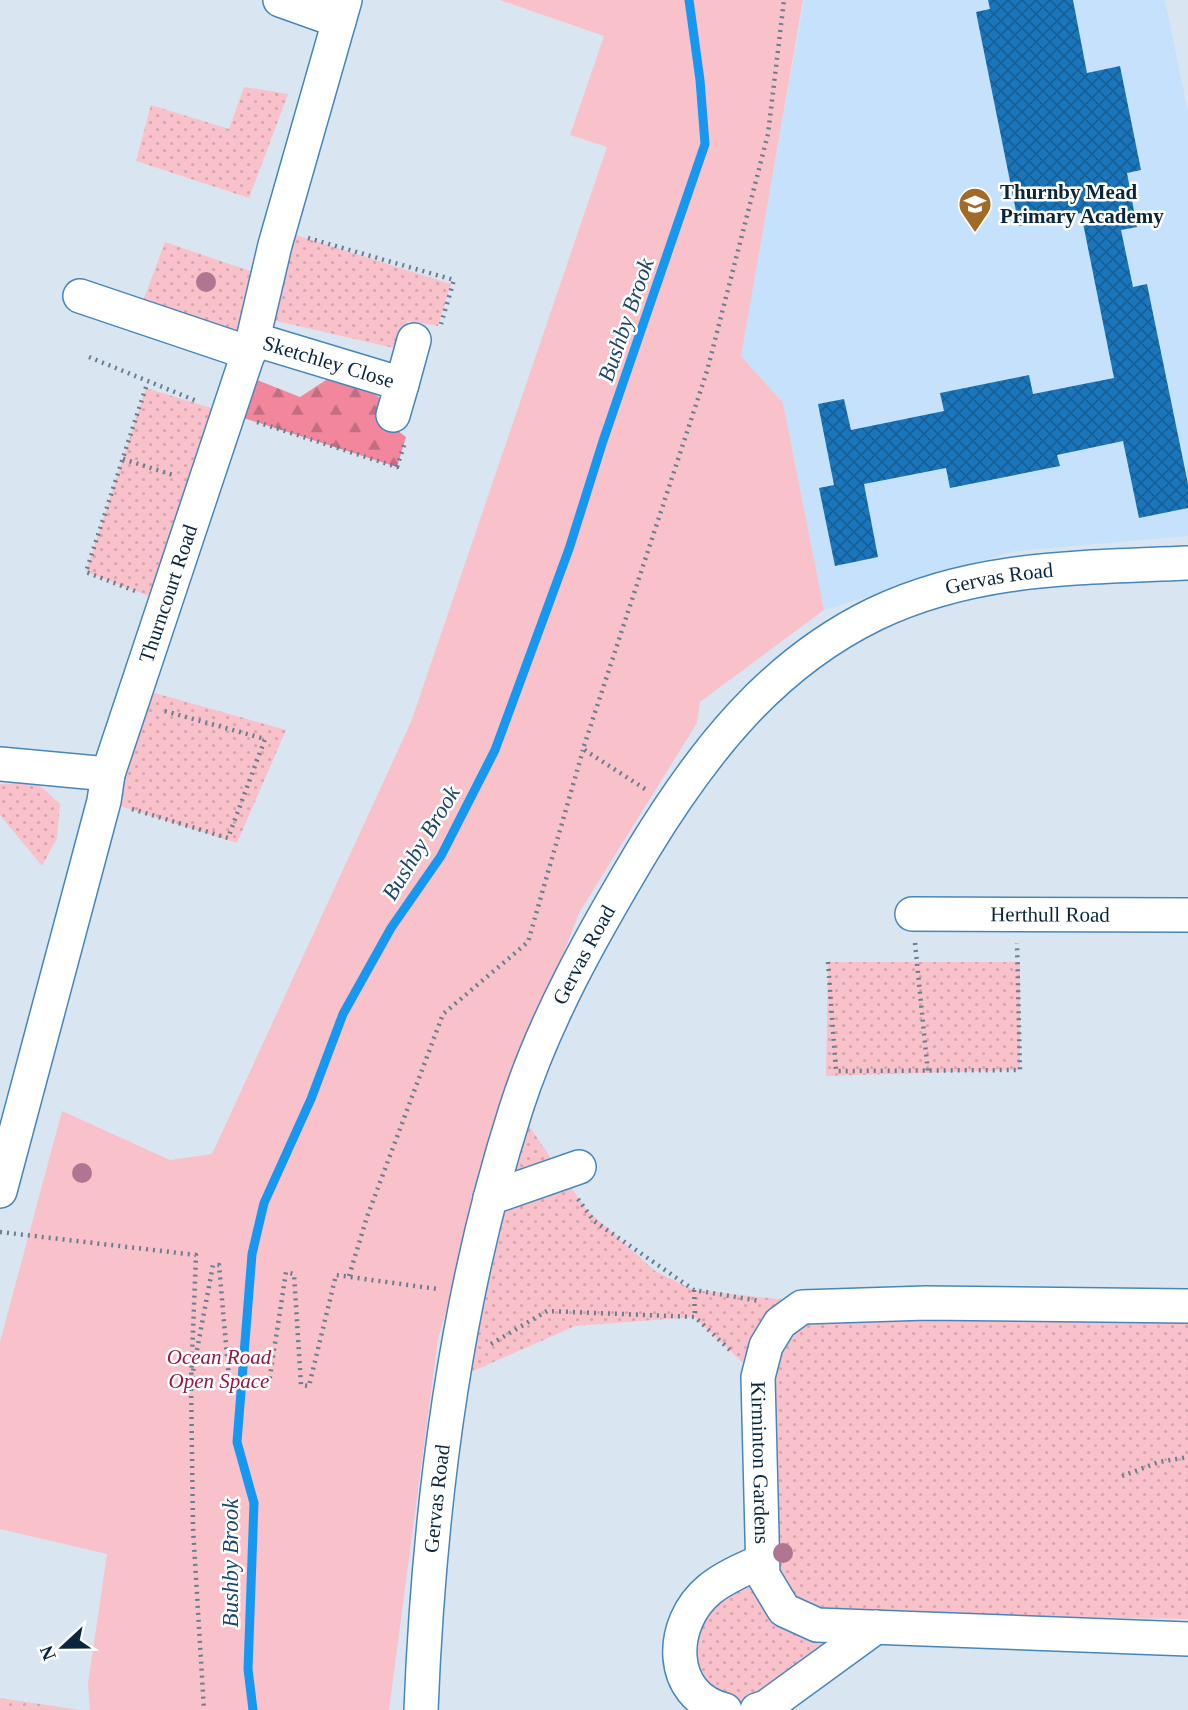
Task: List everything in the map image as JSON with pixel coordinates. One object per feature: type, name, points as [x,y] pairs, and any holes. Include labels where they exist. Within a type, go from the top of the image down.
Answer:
[{"type":"street","points":[[280,0],[342,10]]},
{"type":"street","name":"Thurncourt Road","points":[[0,1191],[106,788],[132,702],[251,346],[275,246],[342,10]]},
{"type":"street","name":"Sketchley Close","points":[[80,296],[251,346],[397,400],[414,340]]},
{"type":"street","name":"Gervas Road","points":[[421,1710],[440,1477],[456,1364],[490,1198],[516,1107],[582,955],[668,806],[738,715],[768,685],[810,653],[873,615],[943,587],[1017,571],[1188,563]]},
{"type":"street","points":[[0,764],[106,788]]},
{"type":"street","name":"Herthull Road","points":[[912,914],[1188,915]]},
{"type":"street","points":[[490,1198],[570,1170]]},
{"type":"street","points":[[802,1307],[926,1303],[1188,1306]]},
{"type":"street","name":"Kirminton Gardens","points":[[802,1307],[780,1323],[766,1346],[758,1377],[763,1575],[784,1610],[817,1625],[1188,1639]]},
{"type":"street","points":[[725,1710],[698,1699],[685,1681],[679,1659],[680,1636],[689,1613],[708,1590],[762,1561]]},
{"type":"street","points":[[757,1710],[766,1707],[876,1627]]},
{"type":"path","points":[[349,1276],[367,1217],[443,1014],[528,942],[583,750],[707,371],[768,134],[784,0]]},
{"type":"path","points":[[89,356],[228,414]]},
{"type":"path","points":[[147,384],[86,572],[165,602]]},
{"type":"path","points":[[123,459],[205,485]]},
{"type":"path","points":[[106,788],[228,838],[265,739],[132,702]]},
{"type":"path","points":[[583,750],[668,806]]},
{"type":"path","points":[[912,914],[928,1073]]},
{"type":"path","points":[[828,962],[836,1071],[928,1073],[1020,1070],[1016,915]]},
{"type":"path","points":[[570,1170],[594,1221],[694,1290],[802,1307]]},
{"type":"path","points":[[0,1232],[196,1255],[191,1382],[193,1528],[204,1710]]},
{"type":"path","points":[[191,1382],[213,1265],[219,1265],[229,1380],[269,1383],[286,1272],[293,1273],[301,1385],[309,1386],[336,1275],[439,1289]]},
{"type":"path","points":[[694,1290],[695,1317]]},
{"type":"path","points":[[456,1364],[547,1311],[695,1317],[758,1377]]},
{"type":"path","points":[[1122,1476],[1159,1462],[1188,1457]]},
{"type":"shaded area","name":"Thurnby Mead Primary Academy","points":[[804,0],[1165,0],[1188,112],[1188,536],[1015,551],[824,610],[783,403],[740,356]]},
{"type":"green space","name":"Ocean Road Open Space","points":[[500,0],[803,0],[741,356],[783,403],[824,610],[700,702],[697,723],[579,913],[505,1106],[438,1339],[389,1710],[90,1710],[88,1684],[107,1554],[0,1529],[0,1342],[62,1111],[170,1160],[212,1154],[411,722],[607,147],[570,135],[604,36]]},
{"type":"green space","points":[[244,87],[288,94],[249,198],[136,161],[151,105],[229,129]]},
{"type":"green space","points":[[280,230],[451,284],[438,326],[408,321],[394,348],[259,317],[253,339],[142,304],[165,242],[268,277]]},
{"type":"green space","points":[[346,367],[387,405],[390,425],[406,437],[397,467],[228,413],[242,374],[300,397]]},
{"type":"green space","points":[[146,388],[228,413],[165,602],[86,572]]},
{"type":"green space","points":[[137,688],[286,730],[237,843],[104,801]]},
{"type":"green space","points":[[36,782],[60,804],[57,838],[42,866],[0,815],[0,784]]},
{"type":"green space","points":[[828,962],[1020,962],[1020,1070],[826,1076]]},
{"type":"green space","points":[[516,1107],[586,1209],[655,1271],[694,1290],[779,1299],[802,1307],[754,1373],[694,1317],[575,1326],[453,1380]]},
{"type":"green space","points":[[813,1315],[1188,1322],[1188,1619],[884,1614],[817,1609],[792,1596],[772,1576],[773,1382],[777,1347]]},
{"type":"green space","points":[[737,1572],[784,1610],[876,1627],[755,1710],[718,1708],[681,1632]]},
{"type":"green space","points":[[0,1698],[80,1710],[0,1710]]},
{"type":"building","points":[[988,0],[1073,0],[1087,73],[1120,66],[1141,170],[1127,173],[1137,227],[1121,230],[1133,287],[1147,284],[1188,484],[1188,508],[1139,518],[1123,441],[1057,455],[1060,466],[950,488],[946,468],[864,484],[878,557],[835,566],[819,488],[834,485],[818,404],[844,399],[851,430],[944,411],[940,393],[1029,375],[1033,394],[1114,378],[1081,213],[1019,226],[976,12],[990,9]]},
{"type":"waterway","name":"Bushby Brook","points":[[253,1710],[248,1669],[254,1503],[237,1442],[252,1254],[264,1203],[311,1099],[343,1014],[391,928],[441,856],[495,750],[569,549],[603,441],[705,144],[689,0]]},
{"type":"place","name":"Thurnby Mead Primary Academy","points":[[975,234]]}]
